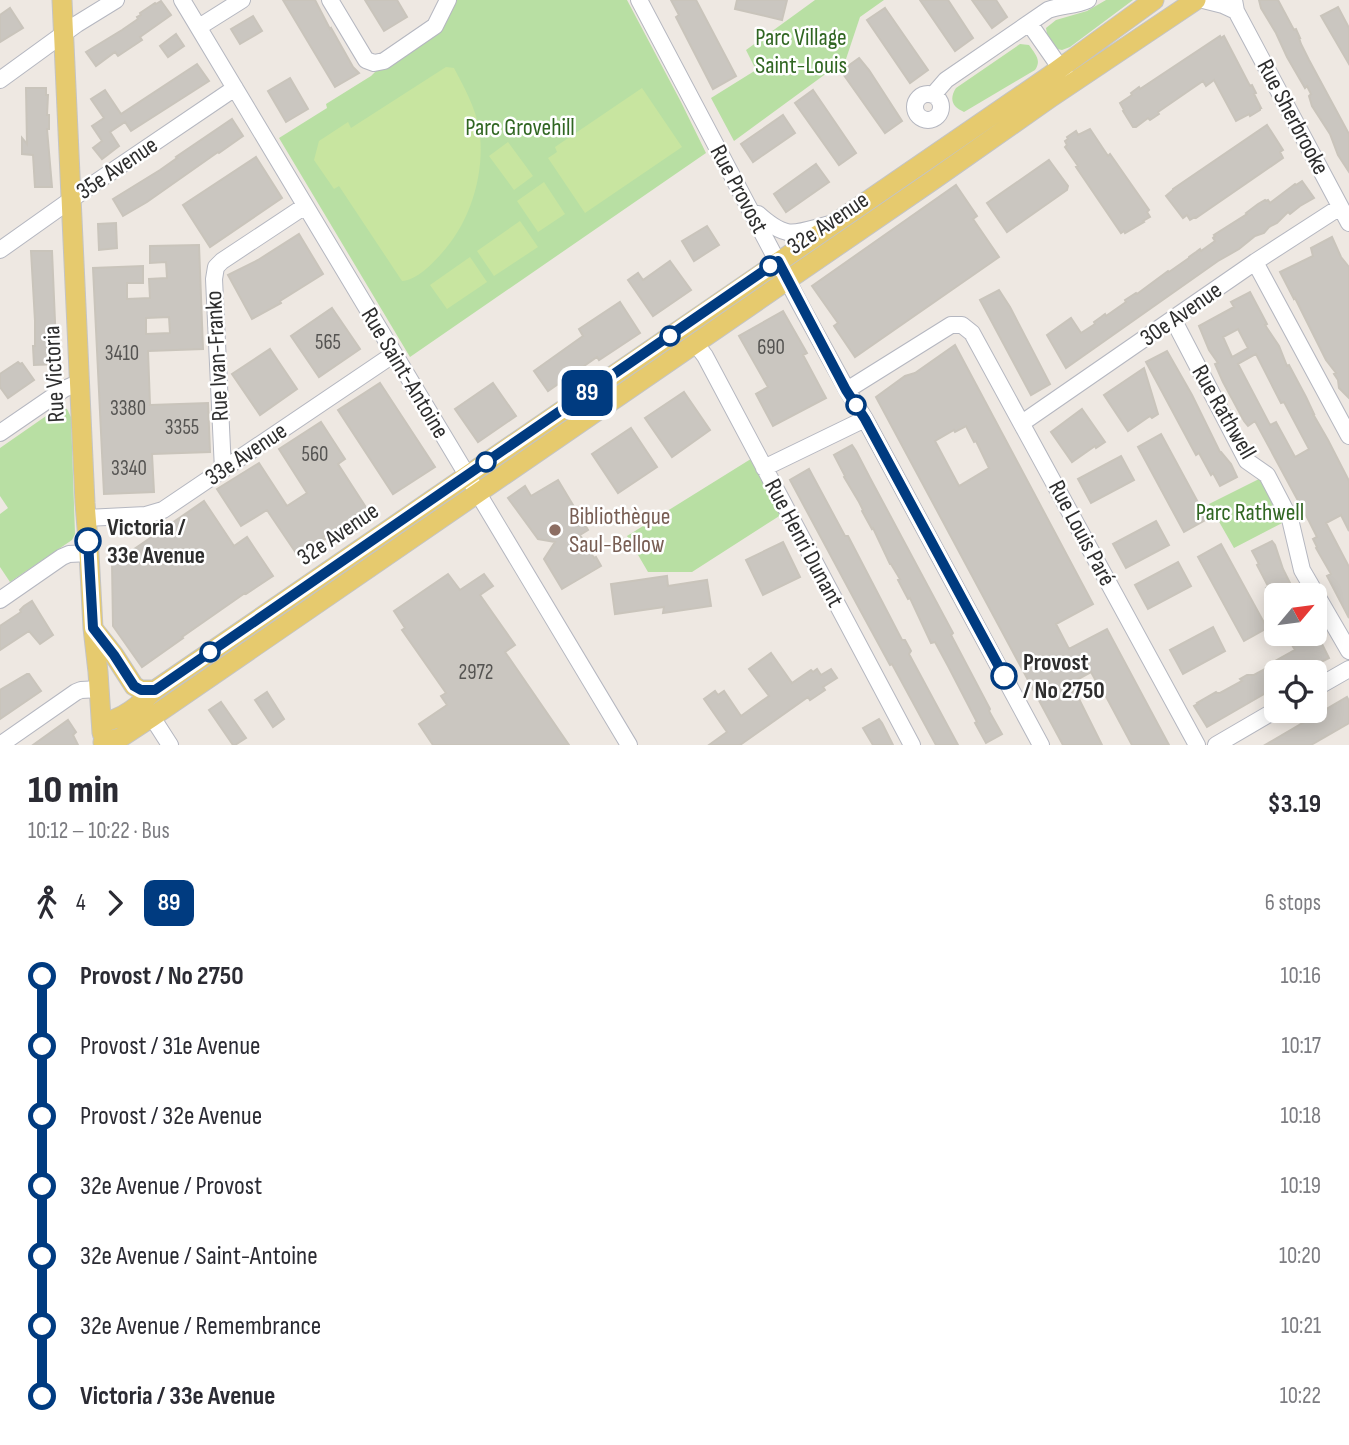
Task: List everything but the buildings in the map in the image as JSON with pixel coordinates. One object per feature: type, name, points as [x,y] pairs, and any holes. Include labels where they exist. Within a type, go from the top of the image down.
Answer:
[{"type":"main road","name":"Rue Victoria","points":[[62,0],[86,518],[103,744]]},
{"type":"main road","name":"32e Avenue","points":[[103,744],[120,738],[152,717],[788,281],[1066,76],[1154,0]]},
{"type":"main road","name":"32e Avenue","points":[[102,722],[118,718],[832,224],[1066,76],[1196,0]]},
{"type":"main road","points":[[93,628],[134,686],[141,690],[155,690]]},
{"type":"street","points":[[0,80],[116,0]]},
{"type":"street","name":"Rue Saint-Antoine","points":[[182,0],[629,745]]},
{"type":"street","points":[[199,27],[242,0]]},
{"type":"street","points":[[330,0],[366,60],[374,63],[384,61],[435,26],[448,0]]},
{"type":"street","name":"Rue Provost","points":[[639,0],[846,390],[865,419],[1041,745]]},
{"type":"street","points":[[933,95],[946,80],[1052,8],[1088,0]]},
{"type":"street","name":"Rue Sherbrooke","points":[[1203,0],[1235,5],[1349,223]]},
{"type":"street","points":[[1029,23],[1066,76]]},
{"type":"street","name":"35e Avenue","points":[[0,250],[235,88]]},
{"type":"street","points":[[748,205],[781,231],[793,233],[832,224]]},
{"type":"street","name":"Rue Ivan-Franko","points":[[223,470],[215,271],[222,261],[305,206]]},
{"type":"street","name":"30e Avenue","points":[[1022,423],[1255,262],[1340,207]]},
{"type":"street","points":[[1255,262],[1349,436]]},
{"type":"street","name":"Rue Rathwell","points":[[1173,319],[1247,461],[1267,475],[1290,519],[1302,570],[1349,651]]},
{"type":"street","name":"Rue Louis Paré","points":[[846,390],[951,325],[962,325],[972,332],[1197,745]]},
{"type":"street","name":"Rue Henri Dunant","points":[[695,343],[705,356],[912,745]]},
{"type":"street","name":"33e Avenue","points":[[86,518],[146,515],[169,507],[394,354]]},
{"type":"street","points":[[0,433],[64,389],[80,385]]},
{"type":"street","points":[[764,468],[865,419]]},
{"type":"street","points":[[0,600],[62,557],[89,553]]},
{"type":"street","points":[[1327,682],[1349,669]]},
{"type":"street","points":[[0,745],[76,692],[100,689]]},
{"type":"street","points":[[152,717],[170,745]]},
{"type":"street","points":[[1216,745],[1264,717]]},
{"type":"green space","name":"Parc Grovehill","points":[[457,0],[627,0],[706,153],[410,357],[279,138],[327,108],[326,104],[371,76],[447,19]]},
{"type":"green space","name":"Parc Village Saint-Louis","points":[[815,0],[884,0],[860,17],[846,59],[734,141],[711,98],[756,70],[746,50]]},
{"type":"green space","points":[[1106,0],[1133,0],[1070,47],[1057,49],[1046,28],[1056,20],[1087,11]]},
{"type":"green space","points":[[1020,44],[1029,45],[1035,54],[1038,63],[1035,70],[964,112],[957,108],[952,99],[956,88]]},
{"type":"green space","points":[[446,67],[454,68],[477,120],[481,144],[478,178],[468,211],[452,241],[424,271],[402,281],[339,186],[334,189],[314,160],[319,141],[348,122],[351,128]]},
{"type":"green space","points":[[642,88],[682,147],[585,213],[548,158],[557,152],[555,147]]},
{"type":"green space","points":[[508,142],[533,176],[514,190],[489,156]]},
{"type":"green space","points":[[544,182],[565,214],[538,232],[517,201]]},
{"type":"green space","points":[[520,221],[538,247],[494,276],[477,251]]},
{"type":"green space","points":[[470,257],[487,282],[447,309],[430,285]]},
{"type":"green space","points":[[59,407],[67,409],[71,417],[75,534],[72,540],[10,582],[0,567],[0,514],[8,508],[0,496],[0,448]]},
{"type":"green space","points":[[754,457],[784,513],[692,572],[648,572],[627,536]]},
{"type":"green space","name":"Parc Rathwell","points":[[1267,475],[1290,519],[1234,548],[1209,504]]},
{"type":"bus line","name":"89","points":[[88,541],[93,628],[134,686],[144,691],[155,690],[778,261],[1004,676]]},
{"type":"place","name":"Bibliothèque Saul-Bellow","points":[[555,530]]},
{"type":"place","name":"Victoria / 33e Avenue","points":[[88,541]]},
{"type":"place","name":"Provost / No 2750","points":[[1004,676]]}]
